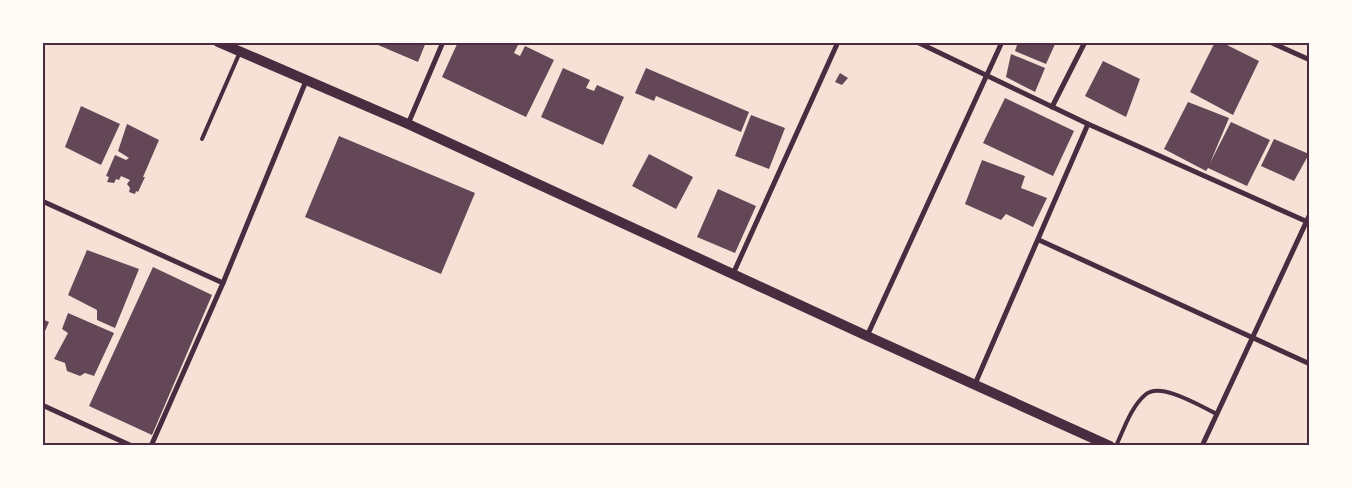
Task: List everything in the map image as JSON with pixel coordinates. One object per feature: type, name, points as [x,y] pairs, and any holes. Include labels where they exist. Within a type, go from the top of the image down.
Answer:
[{"type":"main road","points":[[218,42],[408,124],[1110,446]]},
{"type":"street","points":[[408,124],[443,42]]},
{"type":"street","points":[[732,274],[838,42]]},
{"type":"street","points":[[917,42],[1088,124],[1308,222]]},
{"type":"street","points":[[867,336],[1002,42]]},
{"type":"street","points":[[1052,107],[1086,42]]},
{"type":"street","points":[[1270,42],[1310,60]]},
{"type":"street","points":[[150,446],[223,283],[306,81]]},
{"type":"street","points":[[975,384],[1088,124]]},
{"type":"street","points":[[42,201],[223,283]]},
{"type":"street","points":[[1202,446],[1308,222],[1310,214]]},
{"type":"street","points":[[1039,240],[1310,364]]},
{"type":"street","points":[[42,405],[132,446]]},
{"type":"lane","points":[[202,139],[240,52]]},
{"type":"lane","points":[[1116,446],[1136,406],[1146,393],[1155,390],[1166,390],[1216,414]]},
{"type":"building","points":[[371,42],[426,42],[418,62]]},
{"type":"building","points":[[458,42],[518,42],[514,53],[520,56],[525,46],[554,60],[526,117],[442,77]]},
{"type":"building","points":[[1018,42],[1056,42],[1046,64],[1015,51]]},
{"type":"building","points":[[1215,42],[1221,42],[1259,61],[1233,115],[1190,92]]},
{"type":"building","points":[[1011,54],[1045,68],[1035,92],[1006,77]]},
{"type":"building","points":[[1103,61],[1140,79],[1126,117],[1085,96]]},
{"type":"building","points":[[563,68],[590,80],[586,88],[594,91],[597,85],[624,97],[603,145],[541,117]]},
{"type":"building","points":[[646,68],[749,112],[741,132],[656,96],[654,101],[635,93]]},
{"type":"building","points":[[840,73],[848,78],[842,85],[835,82]]},
{"type":"building","points":[[1005,98],[1074,131],[1053,176],[983,143]]},
{"type":"building","points":[[1188,102],[1229,118],[1210,163],[1231,122],[1270,140],[1247,186],[1208,168],[1206,171],[1164,149]]},
{"type":"building","points":[[81,106],[120,124],[101,165],[65,147]]},
{"type":"building","points":[[751,115],[785,128],[769,169],[735,156]]},
{"type":"building","points":[[127,124],[159,140],[143,177],[145,177],[138,192],[136,191],[135,194],[129,192],[130,188],[127,184],[130,180],[121,176],[114,183],[107,182],[109,177],[106,176],[115,155],[126,160],[129,158],[118,151]]},
{"type":"building","points":[[339,136],[475,193],[441,274],[305,217]]},
{"type":"building","points":[[1274,139],[1309,154],[1294,181],[1261,166]]},
{"type":"building","points":[[649,154],[693,177],[676,209],[632,186]]},
{"type":"building","points":[[982,160],[1025,176],[1021,188],[1047,198],[1033,227],[1006,214],[1001,220],[965,204]]},
{"type":"building","points":[[718,189],[756,206],[735,253],[697,237]]},
{"type":"building","points":[[87,250],[139,269],[115,328],[97,320],[97,310],[68,295]]},
{"type":"building","points":[[153,267],[212,295],[152,435],[89,406]]},
{"type":"building","points":[[68,313],[114,333],[94,376],[85,373],[80,376],[67,371],[65,363],[54,359],[68,333],[62,329]]},
{"type":"building","points":[[42,319],[49,322],[42,338]]}]
